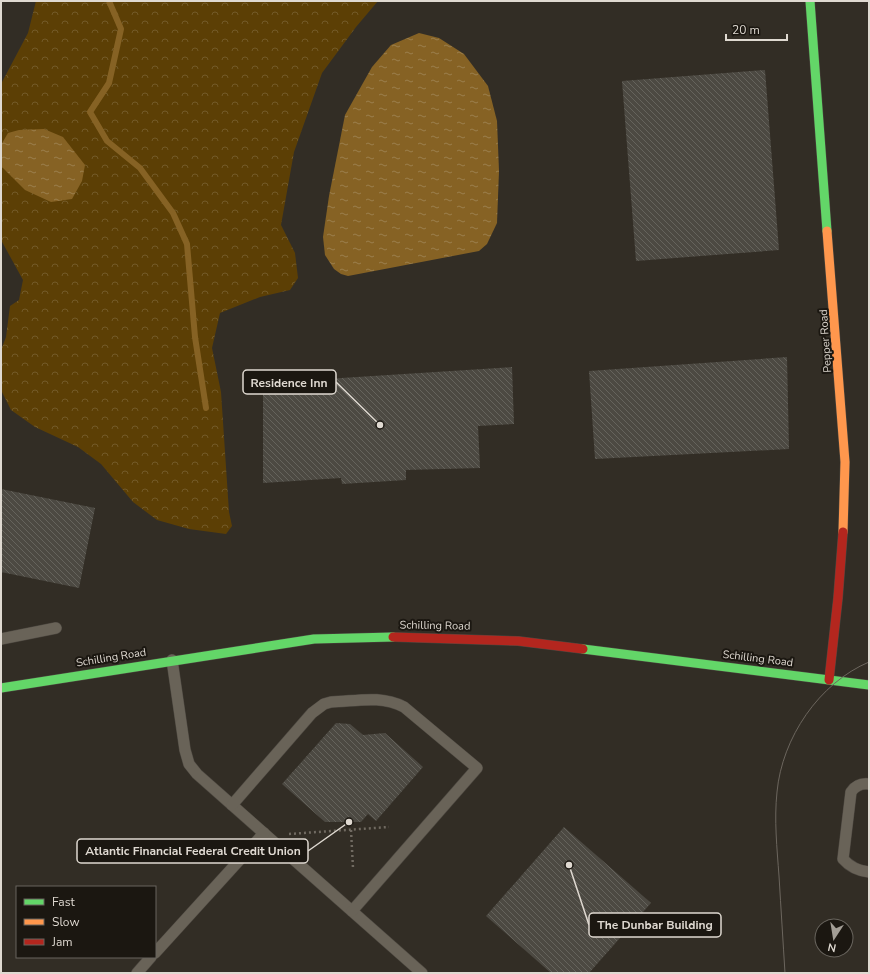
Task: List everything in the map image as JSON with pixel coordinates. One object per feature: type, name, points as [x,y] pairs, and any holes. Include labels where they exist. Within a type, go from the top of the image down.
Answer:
[{"type":"street","name":"Pepper Road","points":[[810,1],[845,462],[843,568],[829,680]]},
{"type":"street","name":"Schilling Road","points":[[1,688],[223,651],[314,640],[363,637],[456,637],[567,646],[869,685]]},
{"type":"lane","points":[[1,639],[56,628]]},
{"type":"lane","points":[[172,660],[185,750],[189,764],[197,774],[422,973]]},
{"type":"lane","points":[[232,805],[312,713],[324,704],[383,699],[404,707],[477,768],[352,911]]},
{"type":"lane","points":[[869,784],[864,783],[855,787],[851,792],[844,859],[849,865],[860,871],[869,872]]},
{"type":"lane","points":[[156,952],[264,834]]},
{"type":"lane","points":[[137,973],[150,958]]},
{"type":"path","points":[[289,834],[389,827]]},
{"type":"path","points":[[351,830],[353,868]]},
{"type":"green space","points":[[36,1],[378,1],[356,27],[322,73],[294,152],[281,225],[295,253],[298,278],[290,290],[260,297],[220,313],[212,348],[221,392],[229,512],[232,526],[226,534],[189,529],[157,520],[133,502],[101,464],[78,447],[35,427],[11,410],[2,392],[1,350],[6,337],[10,306],[19,300],[23,280],[1,240],[1,84],[28,33]]},
{"type":"water","points":[[419,33],[439,38],[464,54],[488,86],[497,121],[499,171],[497,223],[487,244],[479,251],[348,276],[341,274],[334,269],[325,255],[323,237],[329,196],[345,115],[372,67],[391,45]]},
{"type":"water","points":[[44,129],[63,137],[85,165],[82,181],[72,199],[51,202],[25,190],[2,167],[1,145],[8,133],[19,130]]},
{"type":"building","points":[[765,70],[779,250],[636,261],[622,81]]},
{"type":"building","points":[[787,357],[789,449],[595,459],[589,371]]},
{"type":"building","points":[[512,367],[514,424],[478,426],[480,468],[406,470],[406,480],[342,484],[341,478],[263,483],[263,383]]},
{"type":"building","points":[[1,489],[95,508],[79,588],[1,572]]},
{"type":"building","points":[[336,723],[350,724],[363,735],[385,733],[423,767],[376,821],[368,814],[361,822],[325,822],[282,784]]},
{"type":"building","points":[[564,827],[651,903],[589,973],[551,973],[486,916]]},
{"type":"waterway","points":[[109,1],[121,29],[109,83],[90,112],[107,141],[140,168],[173,213],[187,244],[195,337],[206,408]]},
{"type":"tram line","points":[[785,973],[776,824],[776,802],[780,772],[786,752],[795,733],[819,698],[851,671],[869,662]]},
{"type":"traffic: fast","points":[[810,1],[827,231]]},
{"type":"traffic: fast","points":[[1,688],[314,639],[393,637]]},
{"type":"traffic: fast","points":[[583,649],[869,685]]},
{"type":"traffic: slow","points":[[827,231],[845,462],[843,532]]},
{"type":"traffic: jam","points":[[829,680],[838,598],[843,532]]},
{"type":"traffic: jam","points":[[393,637],[518,641],[583,649]]},
{"type":"place","name":"Residence Inn","points":[[380,425]]},
{"type":"place","name":"Atlantic Financial Federal Credit Union","points":[[349,822]]},
{"type":"place","name":"The Dunbar Building","points":[[569,865]]}]
